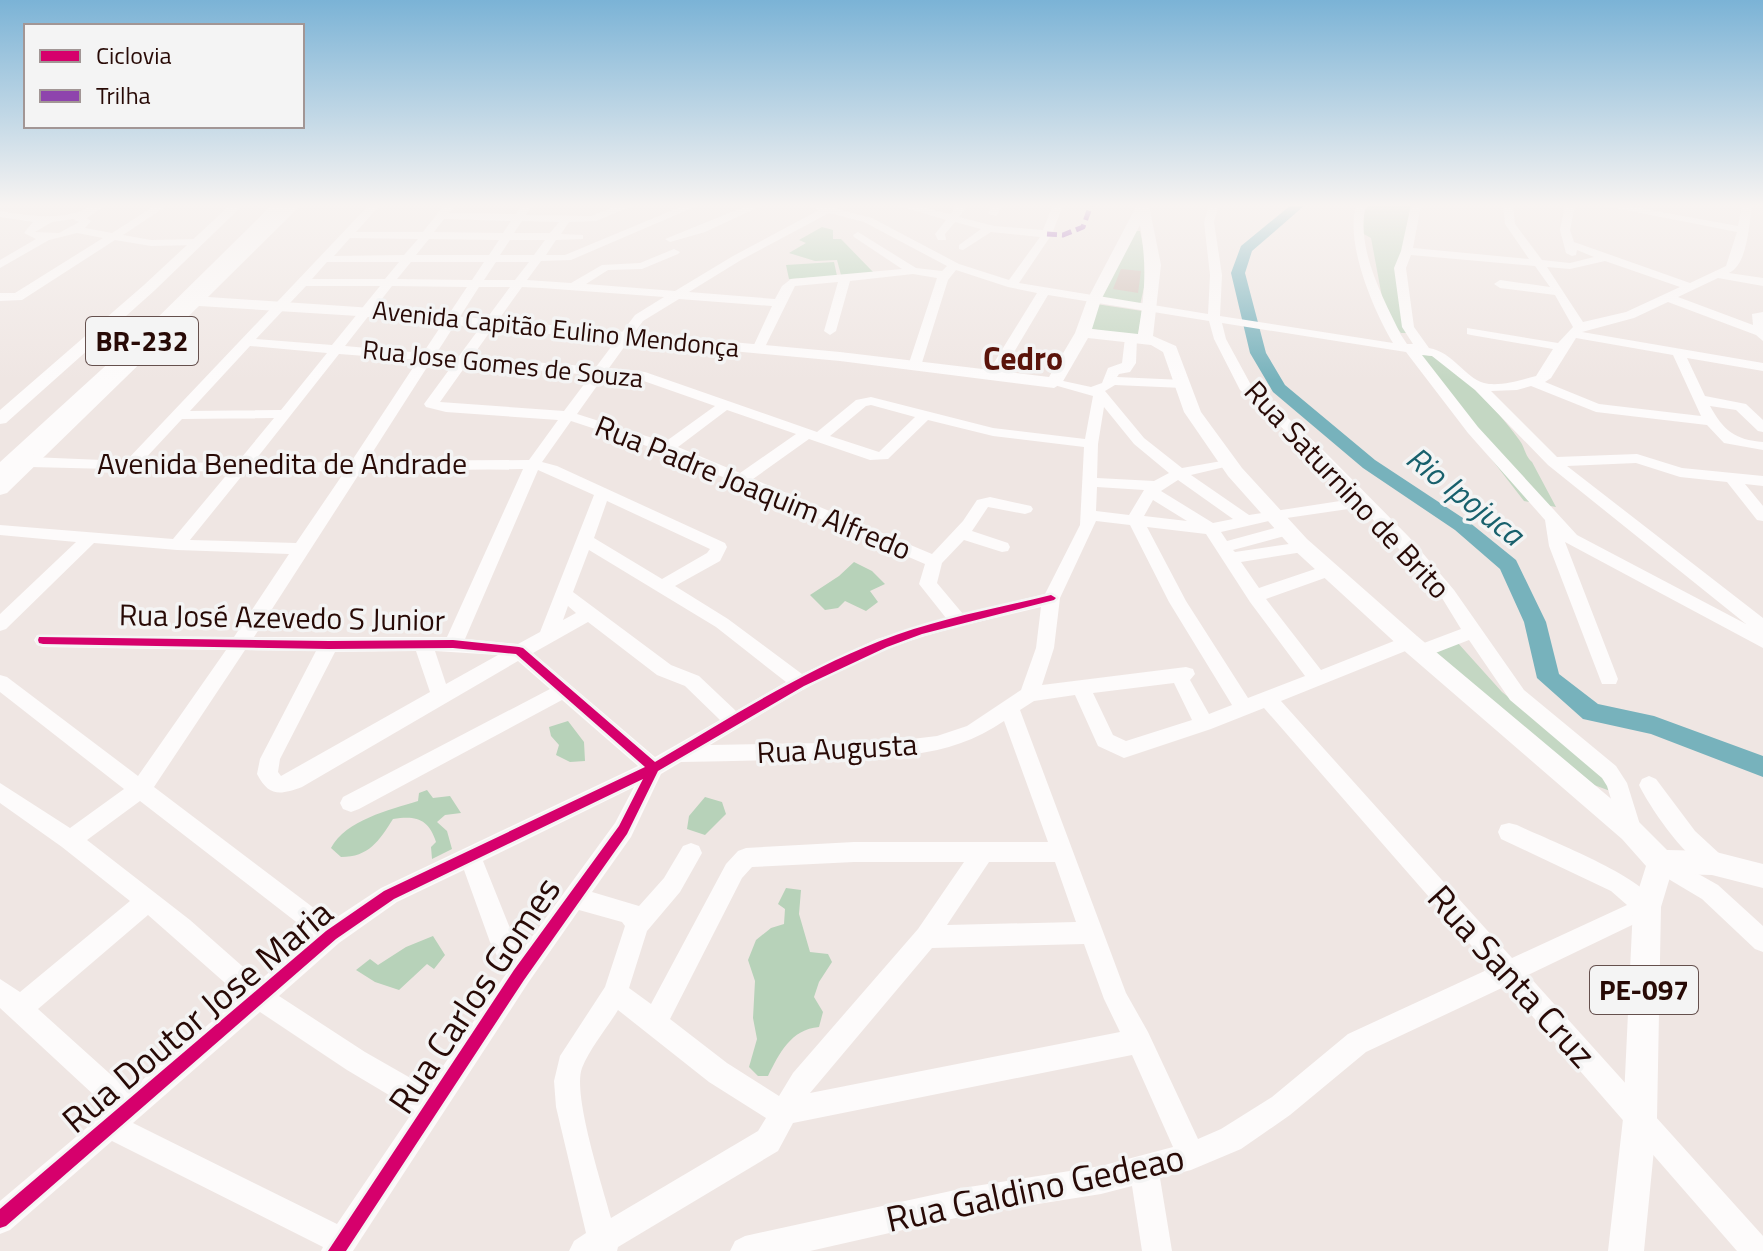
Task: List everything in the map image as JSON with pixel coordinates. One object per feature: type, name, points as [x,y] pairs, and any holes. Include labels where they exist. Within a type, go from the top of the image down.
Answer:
[{"type":"highway","name":"BR-232","points":[[0,453],[201,263]]},
{"type":"highway","name":"BR-232","points":[[0,474],[222,263]]},
{"type":"main road","name":"BR-232","points":[[0,418],[173,263]]},
{"type":"main road","name":"BR-232","points":[[31,462],[235,263]]},
{"type":"main road","points":[[1054,383],[1083,333],[1094,300],[1113,263]]},
{"type":"main road","points":[[1138,338],[1150,309],[1154,263]]},
{"type":"main road","name":"Avenida Capitão Eulino Mendonça","points":[[196,301],[366,311],[758,349],[1054,383]]},
{"type":"main road","points":[[1083,333],[1138,338],[1170,349],[1193,412],[1228,462],[1303,547],[1631,831],[1661,863],[1688,859],[1713,862],[1763,876]]},
{"type":"main road","points":[[0,489],[31,462]]},
{"type":"main road","name":"PE-097","points":[[1626,1251],[1640,1119],[1647,907],[1661,863]]},
{"type":"street","points":[[0,297],[15,298],[71,263]]},
{"type":"street","points":[[131,465],[323,263]]},
{"type":"street","points":[[177,545],[404,263]]},
{"type":"street","points":[[70,840],[141,788],[303,549],[490,263]]},
{"type":"street","points":[[462,359],[532,263]]},
{"type":"street","points":[[572,287],[606,267],[648,263]]},
{"type":"street","points":[[453,644],[533,464],[598,371],[648,311],[731,263]]},
{"type":"street","points":[[901,263],[913,271]]},
{"type":"street","points":[[950,263],[1012,285],[1411,348],[1447,360],[1480,387],[1553,462],[1763,628]]},
{"type":"street","points":[[1012,285],[1027,263]]},
{"type":"street","name":"Rua Saturnino de Brito","points":[[1214,263],[1214,319],[1220,339],[1245,387],[1366,502],[1435,578],[1517,695],[1600,761],[1617,783],[1631,831]]},
{"type":"street","points":[[1368,263],[1388,324],[1411,348],[1473,430],[1559,528],[1620,568],[1763,641]]},
{"type":"street","points":[[1401,263],[1411,348]]},
{"type":"street","points":[[1533,263],[1583,263]]},
{"type":"street","points":[[1624,263],[1691,287]]},
{"type":"street","points":[[1480,387],[1533,382],[1546,375],[1561,347],[1576,331],[1630,315],[1718,275],[1734,263]]},
{"type":"street","points":[[1539,264],[1559,292],[1576,331]]},
{"type":"street","points":[[915,366],[943,275],[955,266]]},
{"type":"street","points":[[758,349],[791,283],[913,271],[943,275]]},
{"type":"street","points":[[1718,275],[1763,282]]},
{"type":"street","points":[[830,331],[845,278]]},
{"type":"street","points":[[305,282],[517,283],[779,303]]},
{"type":"street","points":[[1500,284],[1559,292]]},
{"type":"street","points":[[994,374],[1044,291]]},
{"type":"street","points":[[1669,298],[1762,335],[1760,317]]},
{"type":"street","points":[[1471,331],[1561,347]]},
{"type":"street","points":[[1576,331],[1763,367]]},
{"type":"street","points":[[1138,338],[1125,369],[1113,371],[1101,389],[1091,444],[1088,525],[1051,598],[1045,648],[1019,700],[1090,933],[1116,999],[1139,1041],[1191,1156]]},
{"type":"street","name":"Rua Jose Gomes de Souza","points":[[245,342],[338,347],[653,378],[875,457],[883,456],[926,414]]},
{"type":"street","points":[[1678,352],[1712,421],[1725,437],[1740,444],[1763,446]]},
{"type":"street","name":"Rua Padre Joaquim Alfredo","points":[[462,359],[432,401],[434,406],[568,416],[667,448],[934,561]]},
{"type":"street","points":[[1533,382],[1596,408],[1712,421]]},
{"type":"street","points":[[1054,383],[1101,389],[1186,392]]},
{"type":"street","points":[[1101,389],[1131,433],[1178,473],[1246,521]]},
{"type":"street","points":[[1702,400],[1741,407],[1763,428]]},
{"type":"street","points":[[741,480],[865,402],[993,432],[1091,444]]},
{"type":"street","points":[[667,448],[726,404]]},
{"type":"street","points":[[178,415],[285,414]]},
{"type":"street","points":[[1553,462],[1637,458],[1670,470],[1763,481]]},
{"type":"street","name":"Avenida Benedita de Andrade","points":[[31,462],[240,467],[533,464]]},
{"type":"street","points":[[1228,462],[1178,473],[1141,501],[1135,519],[1178,602],[1244,708]]},
{"type":"street","points":[[533,464],[603,492],[717,545],[718,553],[664,585]]},
{"type":"street","points":[[1731,477],[1763,516]]},
{"type":"street","points":[[1090,482],[1154,489],[1211,529],[1255,596],[1318,680]]},
{"type":"street","points":[[548,636],[603,492]]},
{"type":"street","points":[[958,620],[928,584],[934,561],[962,533],[985,502],[1025,509]]},
{"type":"street","points":[[1089,515],[1211,529],[1246,521],[1280,522],[1366,502]]},
{"type":"street","points":[[1228,552],[1280,522]]},
{"type":"street","points":[[1559,528],[1557,546],[1609,679]]},
{"type":"street","points":[[0,530],[177,545],[303,549]]},
{"type":"street","points":[[962,533],[1002,547]]},
{"type":"street","points":[[0,625],[91,537]]},
{"type":"street","points":[[585,540],[664,585],[722,623],[800,683]]},
{"type":"street","points":[[1228,552],[1303,547]]},
{"type":"street","points":[[1255,596],[1330,570]]},
{"type":"street","points":[[564,594],[664,670],[698,685],[733,720]]},
{"type":"street","name":"Rua Doutor Jose Maria","points":[[0,1220],[331,935],[389,895],[654,768],[800,683],[883,644],[958,620],[1051,598]]},
{"type":"street","points":[[329,645],[267,768],[267,774],[277,786],[295,781],[441,695],[590,613]]},
{"type":"street","points":[[1081,687],[1101,734],[1110,745],[1124,750],[1415,647],[1474,631]]},
{"type":"street","name":"Rua José Azevedo S Junior","points":[[43,640],[453,644],[519,651]]},
{"type":"street","points":[[424,644],[441,695]]},
{"type":"street","points":[[519,651],[654,768]]},
{"type":"street","points":[[1019,700],[1081,687],[1184,679],[1204,724]]},
{"type":"street","points":[[0,682],[331,935]]},
{"type":"street","points":[[351,803],[562,691]]},
{"type":"street","name":"Rua Augusta","points":[[678,754],[887,750],[924,745],[974,732],[1019,700]]},
{"type":"street","name":"Rua Santa Cruz","points":[[1268,700],[1757,1251]]},
{"type":"street","name":"Rua Carlos Gomes","points":[[338,1246],[519,975],[623,830],[654,768]]},
{"type":"street","points":[[1649,785],[1687,838],[1713,862]]},
{"type":"street","points":[[0,792],[70,840],[259,997],[356,1061],[432,1105]]},
{"type":"street","points":[[1509,832],[1619,884],[1647,907]]},
{"type":"street","points":[[656,1020],[734,871],[746,858],[854,852],[1063,852]]},
{"type":"street","points":[[691,853],[672,885],[637,925],[615,993],[569,1065],[569,1107],[597,1247],[759,1149],[802,1082],[926,937],[982,854]]},
{"type":"street","points":[[470,857],[502,942],[519,975]]},
{"type":"street","points":[[1661,863],[1686,875],[1710,892],[1763,941]]},
{"type":"street","points":[[574,898],[630,913],[637,925]]},
{"type":"street","points":[[20,1008],[147,901]]},
{"type":"street","name":"Rua Galdino Gedeao","points":[[745,1251],[969,1201],[1101,1180],[1191,1156],[1231,1139],[1281,1106],[1357,1043],[1647,907]]},
{"type":"street","points":[[926,937],[1090,933]]},
{"type":"street","points":[[0,991],[20,1008],[120,1118],[338,1246]]},
{"type":"street","points":[[615,993],[656,1020],[780,1120],[1139,1041]]},
{"type":"street","points":[[1144,1169],[1157,1251]]},
{"type":"green space","points":[[834,263],[837,276],[789,279],[786,265]]},
{"type":"green space","points":[[838,263],[865,263],[874,273],[841,275]]},
{"type":"green space","points":[[1117,263],[1147,263],[1140,305],[1099,298]]},
{"type":"green space","points":[[1376,263],[1405,263],[1407,333],[1401,333],[1385,313]]},
{"type":"green space","points":[[1096,304],[1142,311],[1138,336],[1091,329]]},
{"type":"green space","points":[[1410,354],[1432,356],[1445,363],[1481,394],[1520,441],[1556,507],[1524,501]]},
{"type":"green space","points":[[854,562],[872,571],[885,584],[870,591],[878,602],[866,611],[845,601],[838,608],[825,610],[810,595]]},
{"type":"green space","points":[[1457,642],[1502,692],[1615,782],[1613,792],[1594,785],[1430,650]]},
{"type":"green space","points":[[568,721],[584,742],[585,761],[570,762],[556,755],[559,745],[551,736],[549,727]]},
{"type":"green space","points":[[427,790],[433,798],[450,796],[461,813],[445,815],[437,822],[447,831],[452,849],[432,859],[431,847],[436,842],[433,834],[430,828],[415,818],[393,819],[378,841],[359,854],[341,857],[331,848],[357,823],[418,801],[419,793]]},
{"type":"green space","points":[[705,797],[722,802],[726,814],[705,835],[687,829],[689,816]]},
{"type":"green space","points":[[786,888],[801,890],[799,914],[810,952],[828,954],[832,962],[819,982],[814,997],[823,1012],[819,1027],[801,1032],[793,1038],[768,1076],[758,1076],[749,1067],[757,1039],[753,1018],[755,981],[748,960],[756,940],[771,928],[784,924],[785,909],[778,904]]},
{"type":"green space","points":[[433,936],[445,955],[434,969],[427,964],[399,990],[375,982],[356,970],[370,959],[378,965],[406,947]]},
{"type":"building","points":[[1121,269],[1141,271],[1138,293],[1113,289]]},
{"type":"waterway","name":"Rio Ipojuca","points":[[1241,263],[1238,273],[1258,353],[1279,388],[1369,464],[1462,526],[1509,565],[1535,622],[1549,678],[1591,712],[1654,725],[1763,767]]},
{"type":"cycle path","points":[[0,1220],[331,935],[389,895],[654,768],[800,683],[883,644],[920,631],[1051,598]]},
{"type":"cycle path","points":[[43,640],[453,644],[519,651],[654,768],[623,830],[519,975],[336,1251]]},
{"type":"district","name":"Cedro","points":[[1023,359]]}]
